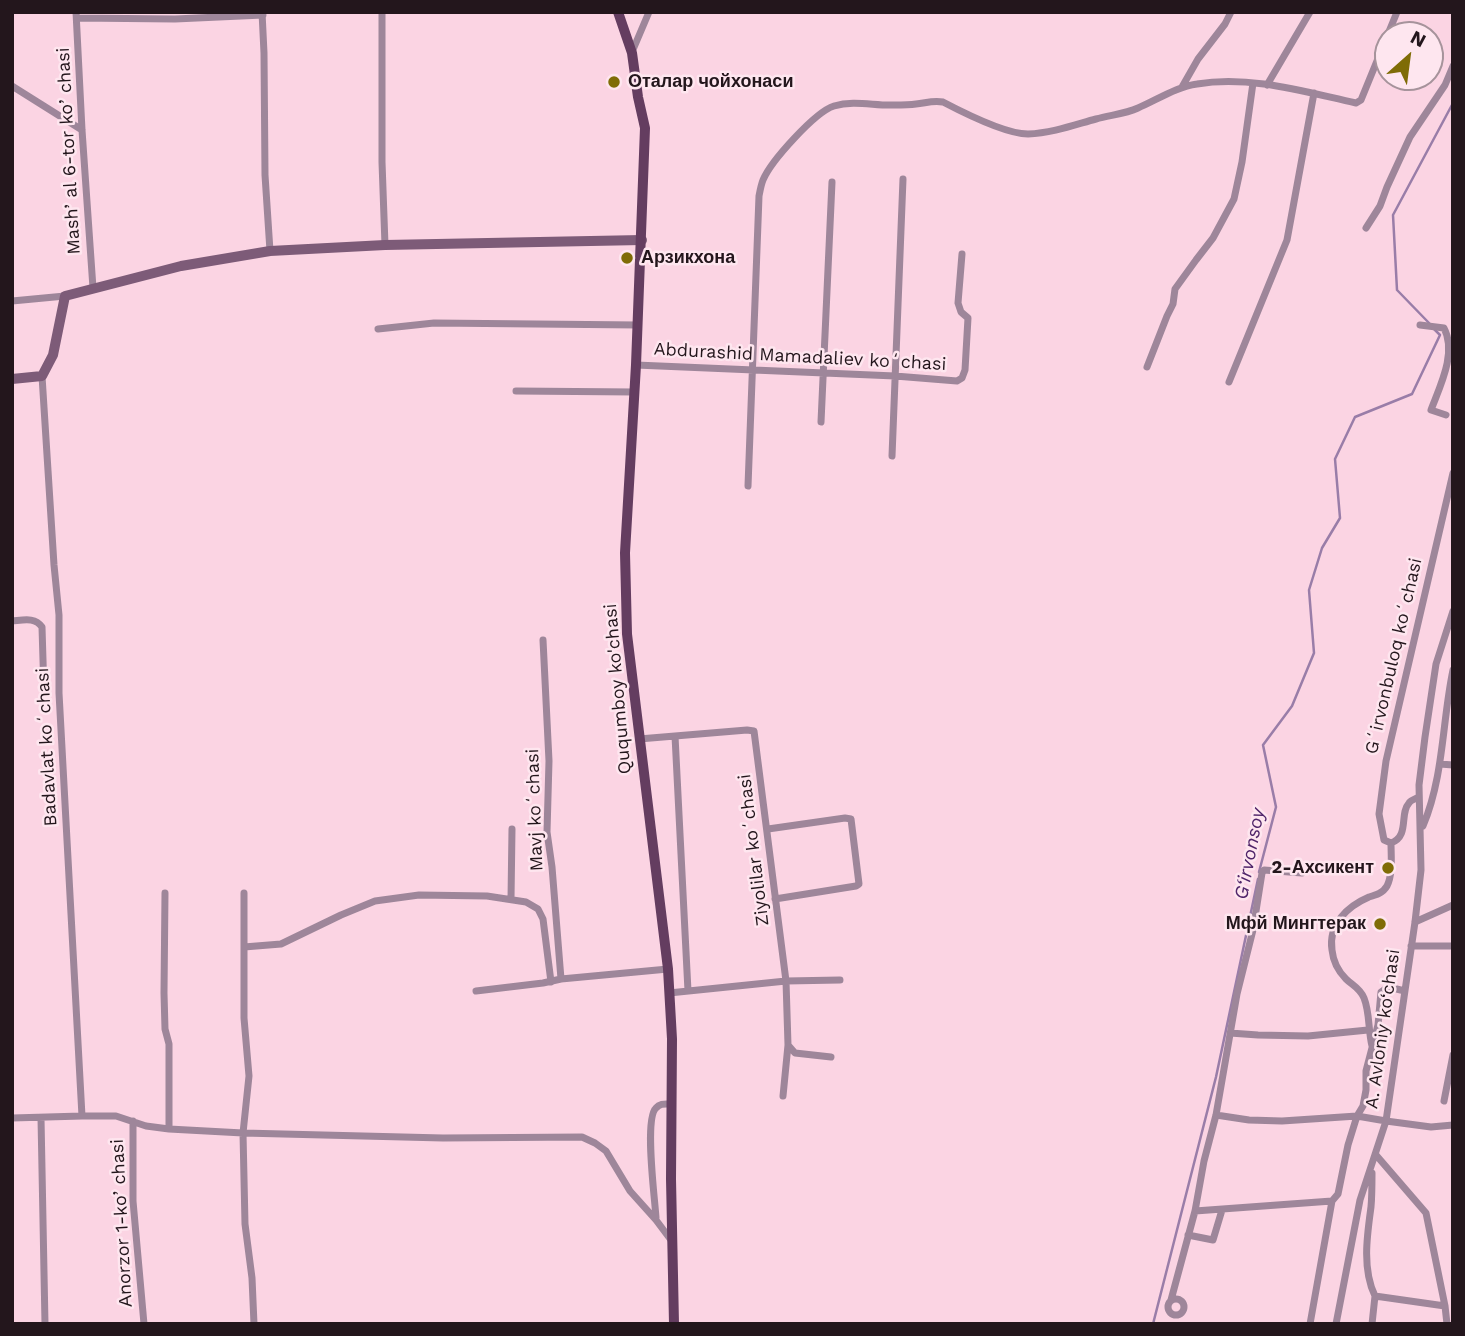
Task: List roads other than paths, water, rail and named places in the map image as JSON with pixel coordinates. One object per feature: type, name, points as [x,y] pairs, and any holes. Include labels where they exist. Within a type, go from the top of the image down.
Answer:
[{"type":"main road","name":"Ququmboy ko'chasi","points":[[618,12],[632,53],[645,128],[642,240],[625,553],[627,635],[670,993],[674,1324]]},
{"type":"street","points":[[382,12],[385,245]]},
{"type":"street","points":[[632,53],[649,12]]},
{"type":"street","points":[[1182,87],[1231,12]]},
{"type":"street","points":[[1266,85],[1310,12]]},
{"type":"street","points":[[748,486],[759,196],[763,180],[782,151],[821,113],[843,104],[917,104],[934,100],[1002,128],[1025,134],[1069,128],[1135,110],[1182,87],[1226,81],[1266,85],[1359,102],[1397,12]]},
{"type":"street","points":[[76,15],[175,19],[262,14],[265,175],[270,251]]},
{"type":"street","name":"Mashʼal 6-tor koʼchasi","points":[[76,15],[93,288]]},
{"type":"street","points":[[1366,228],[1380,206],[1410,137],[1445,85],[1453,66]]},
{"type":"street","points":[[1147,367],[1173,304],[1175,289],[1213,238],[1234,198],[1253,83]]},
{"type":"street","points":[[12,86],[82,130]]},
{"type":"street","points":[[1229,382],[1287,240],[1314,93]]},
{"type":"street","points":[[892,456],[903,179]]},
{"type":"street","points":[[821,422],[832,182]]},
{"type":"street","points":[[12,301],[65,296],[181,266],[270,251],[385,245],[642,240]]},
{"type":"street","name":"Abdurashid Mamadaliev koʻchasi","points":[[636,365],[957,381],[962,378],[965,370],[968,318],[961,312],[958,303],[962,254]]},
{"type":"street","points":[[12,379],[43,376],[53,355],[65,296]]},
{"type":"street","points":[[378,329],[435,323],[638,325]]},
{"type":"street","points":[[1420,324],[1444,328],[1447,334],[1448,360],[1431,410],[1446,415]]},
{"type":"street","name":"Badavlat koʻchasi","points":[[43,376],[59,615],[59,693],[82,1116]]},
{"type":"street","points":[[516,391],[634,392]]},
{"type":"street","name":"Gʻirvonbuloq koʻchasi","points":[[1419,797],[1408,805],[1404,827],[1398,840],[1391,843],[1384,840],[1379,814],[1392,732],[1453,473]]},
{"type":"street","name":"A. Avloniy ko‘chasi","points":[[1336,1324],[1360,1200],[1386,1121],[1421,870],[1419,797],[1425,737],[1436,664],[1453,611]]},
{"type":"street","points":[[12,621],[33,620],[42,627],[44,693]]},
{"type":"street","name":"Mavj koʻchasi","points":[[543,640],[549,761],[548,832],[561,979]]},
{"type":"street","points":[[1421,830],[1433,798],[1440,764],[1445,709],[1453,670]]},
{"type":"street","name":"Ziyolilar koʻchasi","points":[[676,736],[754,731],[786,981],[788,1045],[783,1096]]},
{"type":"street","points":[[639,739],[676,736],[688,991]]},
{"type":"street","points":[[1440,764],[1453,765]]},
{"type":"street","points":[[768,830],[851,819],[859,884],[775,899]]},
{"type":"street","name":"Mavj koʻchasi","points":[[511,899],[512,829]]},
{"type":"street","name":"Gʻirvonbuloq koʻchasi","points":[[1373,1046],[1364,998],[1335,963],[1331,940],[1334,928],[1345,912],[1387,886],[1391,843]]},
{"type":"street","points":[[1171,1300],[1195,1211],[1216,1115],[1262,873],[1264,870],[1302,873]]},
{"type":"street","points":[[165,893],[164,993],[165,1029],[169,1044],[169,1129]]},
{"type":"street","points":[[244,893],[244,1018],[248,1076],[243,1133],[245,1224],[252,1278],[254,1324]]},
{"type":"street","points":[[244,947],[281,944],[375,901],[419,895],[486,896],[527,902],[541,914],[551,982]]},
{"type":"street","points":[[1415,922],[1453,905]]},
{"type":"street","points":[[1411,946],[1453,946]]},
{"type":"street","points":[[476,991],[561,979],[668,969]]},
{"type":"street","points":[[670,993],[786,981],[840,980]]},
{"type":"street","name":"Gʻirvonbuloq koʻchasi","points":[[1310,1324],[1332,1201],[1338,1194],[1348,1144],[1363,1106],[1367,1071],[1378,1025],[1381,992],[1388,987],[1405,991]]},
{"type":"street","points":[[1230,1033],[1308,1036],[1368,1030]]},
{"type":"street","points":[[788,1045],[795,1053],[831,1057]]},
{"type":"street","points":[[1444,1101],[1453,1055]]},
{"type":"street","points":[[656,1220],[646,1140],[651,1114],[656,1107],[671,1104]]},
{"type":"street","points":[[1216,1115],[1248,1121],[1357,1116],[1431,1127],[1453,1125]]},
{"type":"street","points":[[12,1118],[116,1116],[146,1126],[243,1133],[443,1138],[582,1137],[606,1151],[630,1191],[672,1242]]},
{"type":"street","points":[[41,1118],[46,1324]]},
{"type":"street","name":"Аnorzor 1-koʼchasi","points":[[133,1121],[133,1201],[144,1324]]},
{"type":"street","points":[[1376,1154],[1426,1213],[1446,1306],[1447,1324]]},
{"type":"street","points":[[1372,1167],[1367,1233],[1367,1262],[1375,1296],[1372,1324]]},
{"type":"street","points":[[1195,1211],[1332,1201]]},
{"type":"street","points":[[1188,1235],[1213,1240],[1222,1209]]},
{"type":"street","points":[[1375,1296],[1446,1306]]},
{"type":"waterway","name":"G‘irvonsoy","points":[[1430,324],[1397,290],[1393,215],[1453,103]]},
{"type":"waterway","name":"G‘irvonsoy","points":[[1259,872],[1276,807],[1263,745],[1292,706],[1314,653],[1309,590],[1322,548],[1340,518],[1335,459],[1355,417],[1412,394],[1440,335],[1434,329]]},
{"type":"waterway","name":"G‘irvonsoy","points":[[1153,1324],[1216,1077],[1258,879]]},
{"type":"place","name":"Оталар чойхонаси","points":[[614,82]]},
{"type":"place","name":"Арзикхона","points":[[627,258]]},
{"type":"place","name":"2-Ахсикент","points":[[1388,868]]},
{"type":"place","name":"Мфй Мингтерак","points":[[1380,924]]}]
